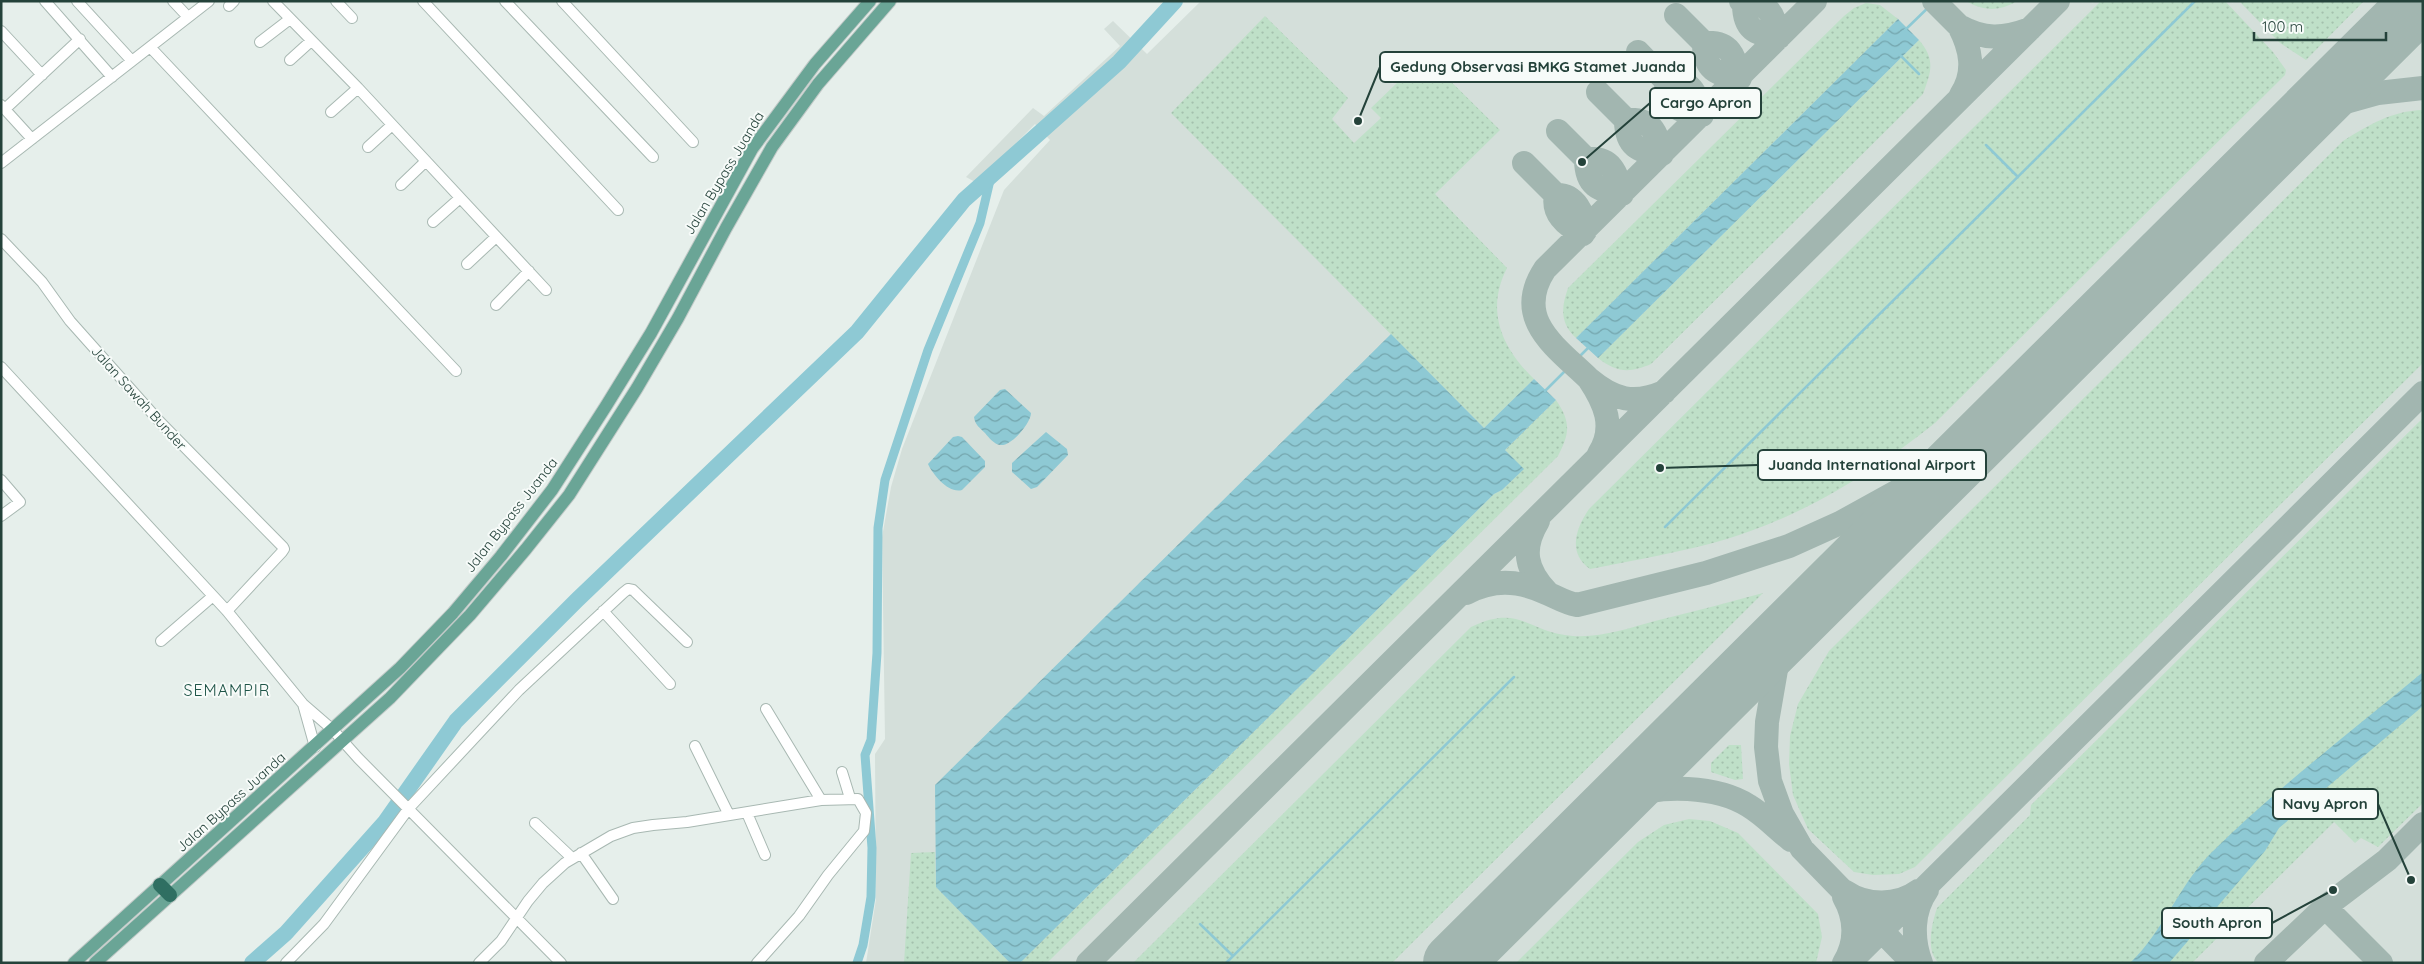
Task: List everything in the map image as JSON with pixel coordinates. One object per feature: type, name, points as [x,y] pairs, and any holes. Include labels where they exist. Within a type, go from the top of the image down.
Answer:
[{"type":"main road","name":"Jalan Bypass Juanda","points":[[95,963],[165,890],[400,668],[453,613],[487,572],[552,490],[606,406],[651,333],[752,149],[815,64],[870,1]]},
{"type":"main road","name":"Jalan Bypass Juanda","points":[[74,963],[165,890],[342,742],[390,698],[470,615],[569,494],[602,444],[678,318],[772,147],[818,84],[890,1]]},
{"type":"main road","points":[[487,572],[494,574],[499,580]]},
{"type":"street","points":[[44,1],[112,77]]},
{"type":"street","points":[[77,1],[132,61]]},
{"type":"street","points":[[173,1],[188,17]]},
{"type":"street","points":[[1,163],[209,1]]},
{"type":"street","points":[[273,1],[358,88],[546,290]]},
{"type":"street","points":[[336,1],[352,18]]},
{"type":"street","points":[[423,1],[618,210]]},
{"type":"street","points":[[505,1],[653,157]]},
{"type":"street","points":[[562,1],[693,142]]},
{"type":"street","points":[[260,42],[290,19]]},
{"type":"street","points":[[1,31],[42,75]]},
{"type":"street","points":[[32,139],[3,107],[42,75],[80,39]]},
{"type":"street","points":[[290,60],[312,41]]},
{"type":"street","points":[[150,47],[456,371]]},
{"type":"street","points":[[331,112],[358,88]]},
{"type":"street","points":[[368,147],[392,126]]},
{"type":"street","points":[[401,185],[426,161]]},
{"type":"street","points":[[433,222],[460,198]]},
{"type":"street","points":[[467,264],[496,237]]},
{"type":"street","name":"Jalan Sawah Bunder","points":[[1,239],[42,282],[70,321],[160,422],[284,550],[227,611]]},
{"type":"street","points":[[496,305],[529,271]]},
{"type":"street","points":[[1,367],[227,611],[303,704],[333,730],[342,742],[408,806],[516,919],[561,963]]},
{"type":"street","points":[[1,480],[20,502],[1,516]]},
{"type":"street","points":[[286,963],[324,924],[408,806],[519,690],[623,592],[631,589],[686,642]]},
{"type":"street","points":[[161,641],[213,596]]},
{"type":"street","points":[[603,611],[670,684]]},
{"type":"street","points":[[303,704],[315,747]]},
{"type":"street","points":[[766,709],[821,800]]},
{"type":"street","points":[[695,746],[729,815]]},
{"type":"street","points":[[842,772],[850,798]]},
{"type":"street","points":[[479,963],[502,941],[543,883],[577,856],[611,836],[633,828],[747,813],[821,800],[858,799],[863,807],[866,818],[864,831],[828,875],[799,916],[757,963]]},
{"type":"street","points":[[747,813],[765,855]]},
{"type":"street","points":[[536,823],[577,856],[613,899]]},
{"type":"shaded area","points":[[1201,1],[2423,1],[2423,963],[866,963],[876,899],[875,754],[885,739],[882,537],[891,487],[902,449],[1004,190],[1050,140],[1035,124],[977,183],[966,177],[1033,108],[1044,116],[1120,46],[1104,29],[1113,21],[1147,54]]},
{"type":"green space","points":[[1966,1],[2017,1],[2004,7],[1991,9],[1979,7]]},
{"type":"green space","points":[[2101,1],[2225,1],[2273,52],[2286,70],[2285,75],[1935,423],[1887,459],[1837,491],[1784,518],[1727,539],[1676,552],[1590,569],[1583,563],[1578,556],[1576,540],[1580,524],[1589,509]]},
{"type":"green space","points":[[2239,1],[2364,1],[2306,60],[2280,43]]},
{"type":"green space","points":[[1866,3],[1880,5],[1898,19],[1576,338],[1567,327],[1563,315],[1568,288],[1844,16],[1854,8]]},
{"type":"green space","points":[[1265,16],[1348,98],[1332,119],[1354,143],[1381,118],[1371,108],[1425,56],[1500,130],[1435,194],[1507,268],[1497,299],[1497,314],[1500,328],[1513,355],[1534,379],[1484,428],[1171,113]]},
{"type":"green space","points":[[1919,40],[1930,60],[1930,73],[1923,94],[1651,364],[1637,369],[1624,370],[1611,367],[1598,358]]},
{"type":"green space","points":[[2423,110],[2423,363],[1915,867],[1899,874],[1873,875],[1854,872],[1808,829],[1793,795],[1789,764],[1790,736],[1798,704],[1829,651],[2343,141],[2371,124],[2390,116]]},
{"type":"green space","points":[[1556,400],[1564,415],[1567,428],[1565,441],[1558,456],[1047,963],[1020,963],[1494,494],[1502,490],[1523,469],[1505,450]]},
{"type":"green space","points":[[2423,418],[2423,803],[2378,847],[2361,838],[2355,843],[2334,822],[2192,963],[1939,963],[1932,951],[1931,944],[1933,921],[1937,908],[2030,815],[2031,805]]},
{"type":"green space","points":[[1763,593],[1392,963],[1133,963],[1471,627],[1488,620],[1502,618],[1524,621],[1557,634],[1583,636],[1604,634]]},
{"type":"green space","points":[[1729,745],[1741,745],[1743,779],[1735,780],[1711,772],[1711,763]]},
{"type":"green space","points":[[1689,819],[1710,821],[1738,833],[1818,914],[1822,937],[1816,963],[1516,963],[1638,842],[1664,825]]},
{"type":"green space","points":[[935,852],[936,887],[1010,963],[904,963],[911,853]]},
{"type":"water","points":[[1898,19],[1919,40],[1598,358],[1576,338]]},
{"type":"water","points":[[1391,334],[1484,428],[1534,379],[1556,400],[1505,450],[1524,469],[1502,490],[1494,494],[1020,963],[1010,963],[936,887],[935,785]]},
{"type":"water","points":[[1005,389],[1031,413],[1028,422],[1020,434],[1004,445],[1000,445],[980,428],[975,422],[974,417],[1000,390]]},
{"type":"water","points":[[1046,432],[1067,449],[1068,455],[1037,487],[1031,489],[1012,472],[1012,463]]},
{"type":"water","points":[[953,437],[962,437],[985,461],[985,467],[962,490],[952,489],[942,483],[928,464]]},
{"type":"water","points":[[2423,672],[2423,706],[2279,828],[2265,851],[2169,963],[2130,963],[2142,951],[2189,879],[2211,853],[2288,783]]},
{"type":"waterway","points":[[252,963],[286,933],[385,822],[456,721],[577,600],[857,332],[964,200],[1119,62],[1175,1]]},
{"type":"waterway","points":[[1905,30],[1935,1]]},
{"type":"waterway","points":[[1665,527],[2195,1]]},
{"type":"waterway","points":[[1900,55],[1919,74]]},
{"type":"waterway","points":[[1986,145],[2018,177]]},
{"type":"waterway","points":[[857,963],[863,945],[871,897],[872,848],[865,755],[871,740],[877,653],[878,528],[885,480],[928,350],[980,223],[991,176]]},
{"type":"waterway","points":[[1545,391],[1589,347]]},
{"type":"waterway","points":[[1226,963],[1514,677]]},
{"type":"waterway","points":[[1200,924],[1233,956]]},
{"type":"taxiway","points":[[1741,1],[1744,4],[1765,7],[1775,22],[1779,37],[1763,35],[1752,29],[1746,19],[1744,4]]},
{"type":"taxiway","points":[[1589,379],[1552,343],[1542,331],[1536,317],[1533,303],[1536,287],[1545,269],[1815,1]]},
{"type":"taxiway","points":[[1934,1],[1959,26]]},
{"type":"taxiway","points":[[1088,963],[2058,1]]},
{"type":"taxiway","points":[[1676,15],[1704,43],[1720,45],[1730,51],[1740,78],[1724,75],[1713,69],[1706,59],[1704,43]]},
{"type":"taxiway","points":[[1961,95],[1969,78],[1970,61],[1969,52],[1959,26],[1985,36],[2011,35],[2030,29]]},
{"type":"taxiway","points":[[1638,52],[1666,81],[1682,82],[1692,89],[1698,100],[1702,115],[1686,112],[1675,106],[1668,97],[1666,81]]},
{"type":"taxiway","points":[[2310,112],[2378,93],[2423,88]]},
{"type":"taxiway","points":[[1598,92],[1626,120],[1642,121],[1652,128],[1658,139],[1662,154],[1646,152],[1635,146],[1628,136],[1626,120]]},
{"type":"taxiway","points":[[1558,131],[1586,159],[1595,159],[1607,163],[1618,179],[1622,194],[1606,191],[1595,185],[1588,175],[1586,159]]},
{"type":"taxiway","points":[[1524,163],[1556,195],[1574,201],[1581,212],[1585,231]]},
{"type":"taxiway","points":[[1556,195],[1556,208],[1562,219],[1583,234]]},
{"type":"taxiway","points":[[1599,454],[1604,444],[1608,425],[1604,406],[1589,379],[1607,392],[1625,398],[1643,398],[1664,392]]},
{"type":"taxiway","points":[[1849,963],[2423,393]]},
{"type":"taxiway","points":[[1466,593],[1495,583],[1515,583],[1534,588],[1577,605],[1706,573],[1789,546],[1840,523],[1965,454]]},
{"type":"taxiway","points":[[1538,521],[1529,541],[1528,559],[1534,576],[1547,592]]},
{"type":"taxiway","points":[[1796,622],[1777,664],[1767,722],[1766,747],[1770,781],[1782,814],[1802,849],[1913,963]]},
{"type":"taxiway","points":[[1603,814],[1623,801],[1639,794],[1671,789],[1705,791],[1736,799],[1749,806],[1791,840]]},
{"type":"taxiway","points":[[2266,963],[2325,907],[2387,860],[2423,824]]},
{"type":"taxiway","points":[[1921,963],[1916,944],[1915,925],[1918,907],[1927,890]]},
{"type":"taxiway","points":[[1846,892],[1854,897],[1872,902],[1892,902],[1918,891]]},
{"type":"taxiway","points":[[1844,897],[1853,922],[1853,938],[1844,963]]},
{"type":"taxiway","points":[[2325,907],[2381,963]]},
{"type":"runway","points":[[1453,963],[2421,1]]},
{"type":"place","name":"Gedung Observasi BMKG Stamet Juanda","points":[[1358,121]]},
{"type":"place","name":"Cargo Apron","points":[[1582,162]]},
{"type":"place","name":"Juanda International Airport","points":[[1660,468]]},
{"type":"place","name":"Navy Apron","points":[[2411,880]]},
{"type":"place","name":"South Apron","points":[[2333,890]]},
{"type":"district","name":"SEMAMPIR","points":[[227,690]]}]
